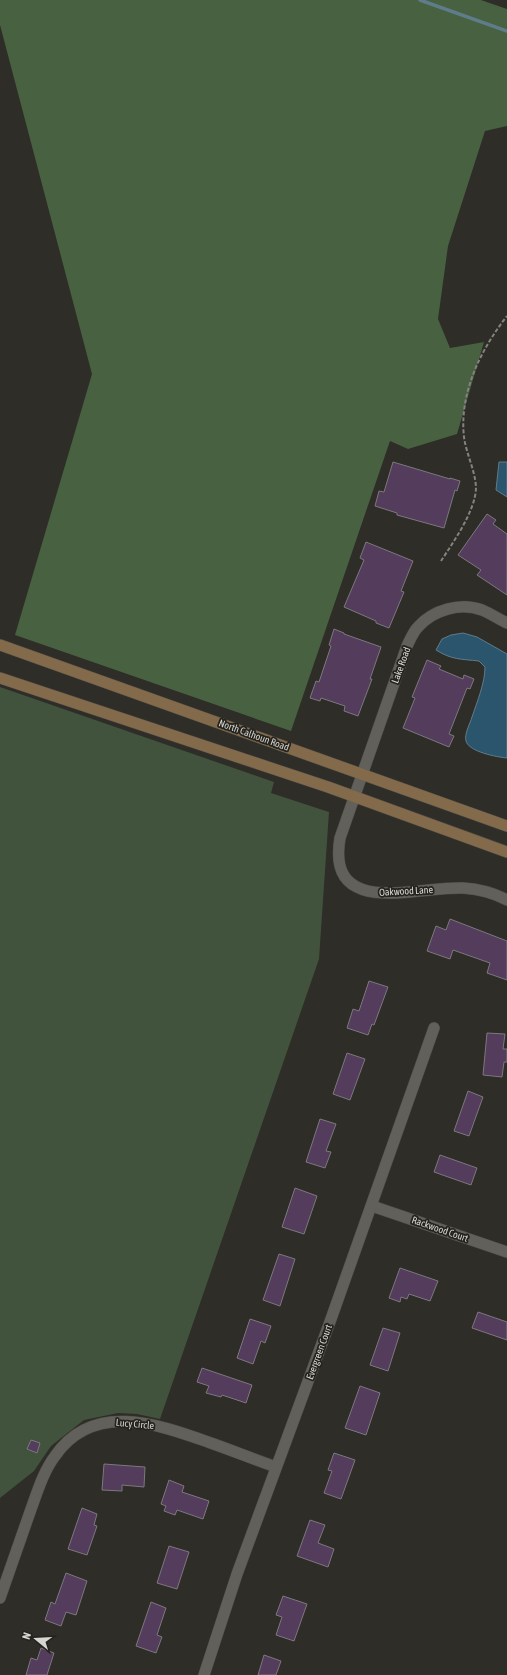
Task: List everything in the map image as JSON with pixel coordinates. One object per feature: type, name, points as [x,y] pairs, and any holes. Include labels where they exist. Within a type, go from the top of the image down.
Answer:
[{"type":"main road","name":"North Calhoun Road","points":[[0,644],[507,826]]},
{"type":"main road","points":[[0,678],[321,785],[507,852]]},
{"type":"street","name":"Lake Road","points":[[354,797],[407,646],[416,628],[429,617],[446,609],[462,607],[481,610],[507,623]]},
{"type":"street","name":"Oakwood Lane","points":[[354,797],[340,838],[337,853],[341,871],[355,886],[372,893],[381,894],[463,888],[478,890],[500,896],[507,900]]},
{"type":"street","name":"Evergreen Court","points":[[204,1675],[237,1574],[372,1206],[434,1028]]},
{"type":"street","name":"Rackwood Court","points":[[372,1206],[507,1252]]},
{"type":"street","name":"Lucy Circle","points":[[0,1598],[36,1495],[46,1472],[54,1457],[64,1446],[89,1428],[103,1423],[120,1421],[145,1423],[170,1429],[276,1467]]},
{"type":"path","points":[[441,561],[471,510],[476,487],[464,437],[464,413],[472,376],[487,345],[507,316]]},
{"type":"green space","points":[[0,0],[481,0],[507,9],[507,126],[485,131],[448,246],[438,319],[450,348],[484,342],[457,434],[408,449],[390,441],[291,731],[15,635],[92,374],[0,25]]},
{"type":"green space","points":[[0,687],[274,782],[271,793],[329,812],[319,959],[160,1419],[137,1414],[118,1413],[84,1420],[51,1446],[34,1471],[0,1498]]},
{"type":"water","points":[[499,462],[507,462],[507,497],[496,490]]},
{"type":"water","points":[[463,633],[477,637],[507,654],[507,758],[478,751],[468,745],[466,741],[466,732],[482,686],[485,667],[479,661],[452,657],[436,650],[442,639],[451,635]]},
{"type":"building","points":[[393,462],[460,481],[457,491],[455,490],[444,528],[397,515],[397,513],[375,506],[379,491],[384,492]]},
{"type":"building","points":[[487,514],[496,520],[493,524],[507,534],[507,595],[477,575],[481,570],[458,555]]},
{"type":"building","points":[[366,542],[413,561],[401,591],[404,592],[389,628],[344,607],[364,560],[360,558]]},
{"type":"building","points":[[334,629],[381,647],[370,679],[372,679],[358,716],[344,711],[345,706],[321,698],[320,701],[310,698],[316,681],[319,682],[331,646],[329,645]]},
{"type":"building","points":[[427,660],[441,666],[439,669],[463,679],[464,675],[474,679],[470,689],[467,688],[449,734],[454,736],[449,747],[403,728],[415,698],[412,697]]},
{"type":"building","points":[[450,919],[507,941],[507,980],[487,973],[490,963],[453,950],[450,959],[427,951],[436,926],[446,930]]},
{"type":"building","points":[[369,981],[388,987],[374,1025],[372,1024],[368,1035],[347,1028],[353,1009],[359,1011]]},
{"type":"building","points":[[487,1033],[505,1034],[503,1049],[507,1049],[507,1062],[504,1062],[502,1077],[483,1075]]},
{"type":"building","points":[[347,1053],[365,1059],[350,1100],[333,1094]]},
{"type":"building","points":[[468,1091],[483,1097],[469,1136],[454,1131]]},
{"type":"building","points":[[320,1119],[336,1124],[326,1151],[331,1152],[325,1168],[306,1162]]},
{"type":"building","points":[[440,1155],[477,1168],[471,1185],[434,1172]]},
{"type":"building","points":[[295,1188],[317,1196],[304,1234],[282,1227]]},
{"type":"building","points":[[279,1254],[295,1259],[280,1306],[263,1300]]},
{"type":"building","points":[[400,1268],[438,1281],[430,1301],[409,1294],[407,1299],[401,1297],[400,1302],[389,1298]]},
{"type":"building","points":[[478,1312],[507,1322],[507,1340],[472,1328]]},
{"type":"building","points":[[250,1319],[271,1326],[265,1343],[261,1341],[253,1364],[237,1358]]},
{"type":"building","points":[[383,1328],[400,1333],[388,1371],[370,1365]]},
{"type":"building","points":[[202,1368],[252,1385],[246,1403],[222,1395],[221,1397],[206,1393],[209,1386],[197,1382]]},
{"type":"building","points":[[360,1386],[380,1393],[366,1435],[345,1428]]},
{"type":"building","points":[[31,1440],[40,1443],[37,1453],[27,1449]]},
{"type":"building","points":[[334,1453],[355,1460],[341,1499],[324,1493],[332,1471],[328,1470]]},
{"type":"building","points":[[104,1464],[145,1467],[144,1487],[122,1485],[122,1491],[102,1490]]},
{"type":"building","points":[[169,1480],[184,1486],[182,1492],[209,1501],[203,1519],[177,1510],[175,1515],[164,1511],[166,1506],[161,1504]]},
{"type":"building","points":[[82,1508],[97,1514],[94,1525],[97,1526],[87,1555],[68,1549]]},
{"type":"building","points":[[310,1520],[325,1525],[318,1543],[334,1549],[328,1567],[297,1556]]},
{"type":"building","points":[[169,1546],[189,1552],[177,1589],[157,1583]]},
{"type":"building","points":[[66,1573],[87,1581],[76,1615],[66,1612],[61,1626],[45,1620],[51,1602],[55,1604]]},
{"type":"building","points":[[283,1596],[307,1604],[294,1641],[276,1635],[282,1617],[276,1615]]},
{"type":"building","points":[[151,1602],[166,1608],[157,1635],[162,1637],[156,1653],[136,1646]]},
{"type":"building","points":[[41,1648],[54,1653],[47,1675],[26,1675],[31,1658],[37,1660]]},
{"type":"building","points":[[264,1655],[281,1661],[276,1675],[258,1675]]},
{"type":"waterway","points":[[420,0],[507,31]]}]
